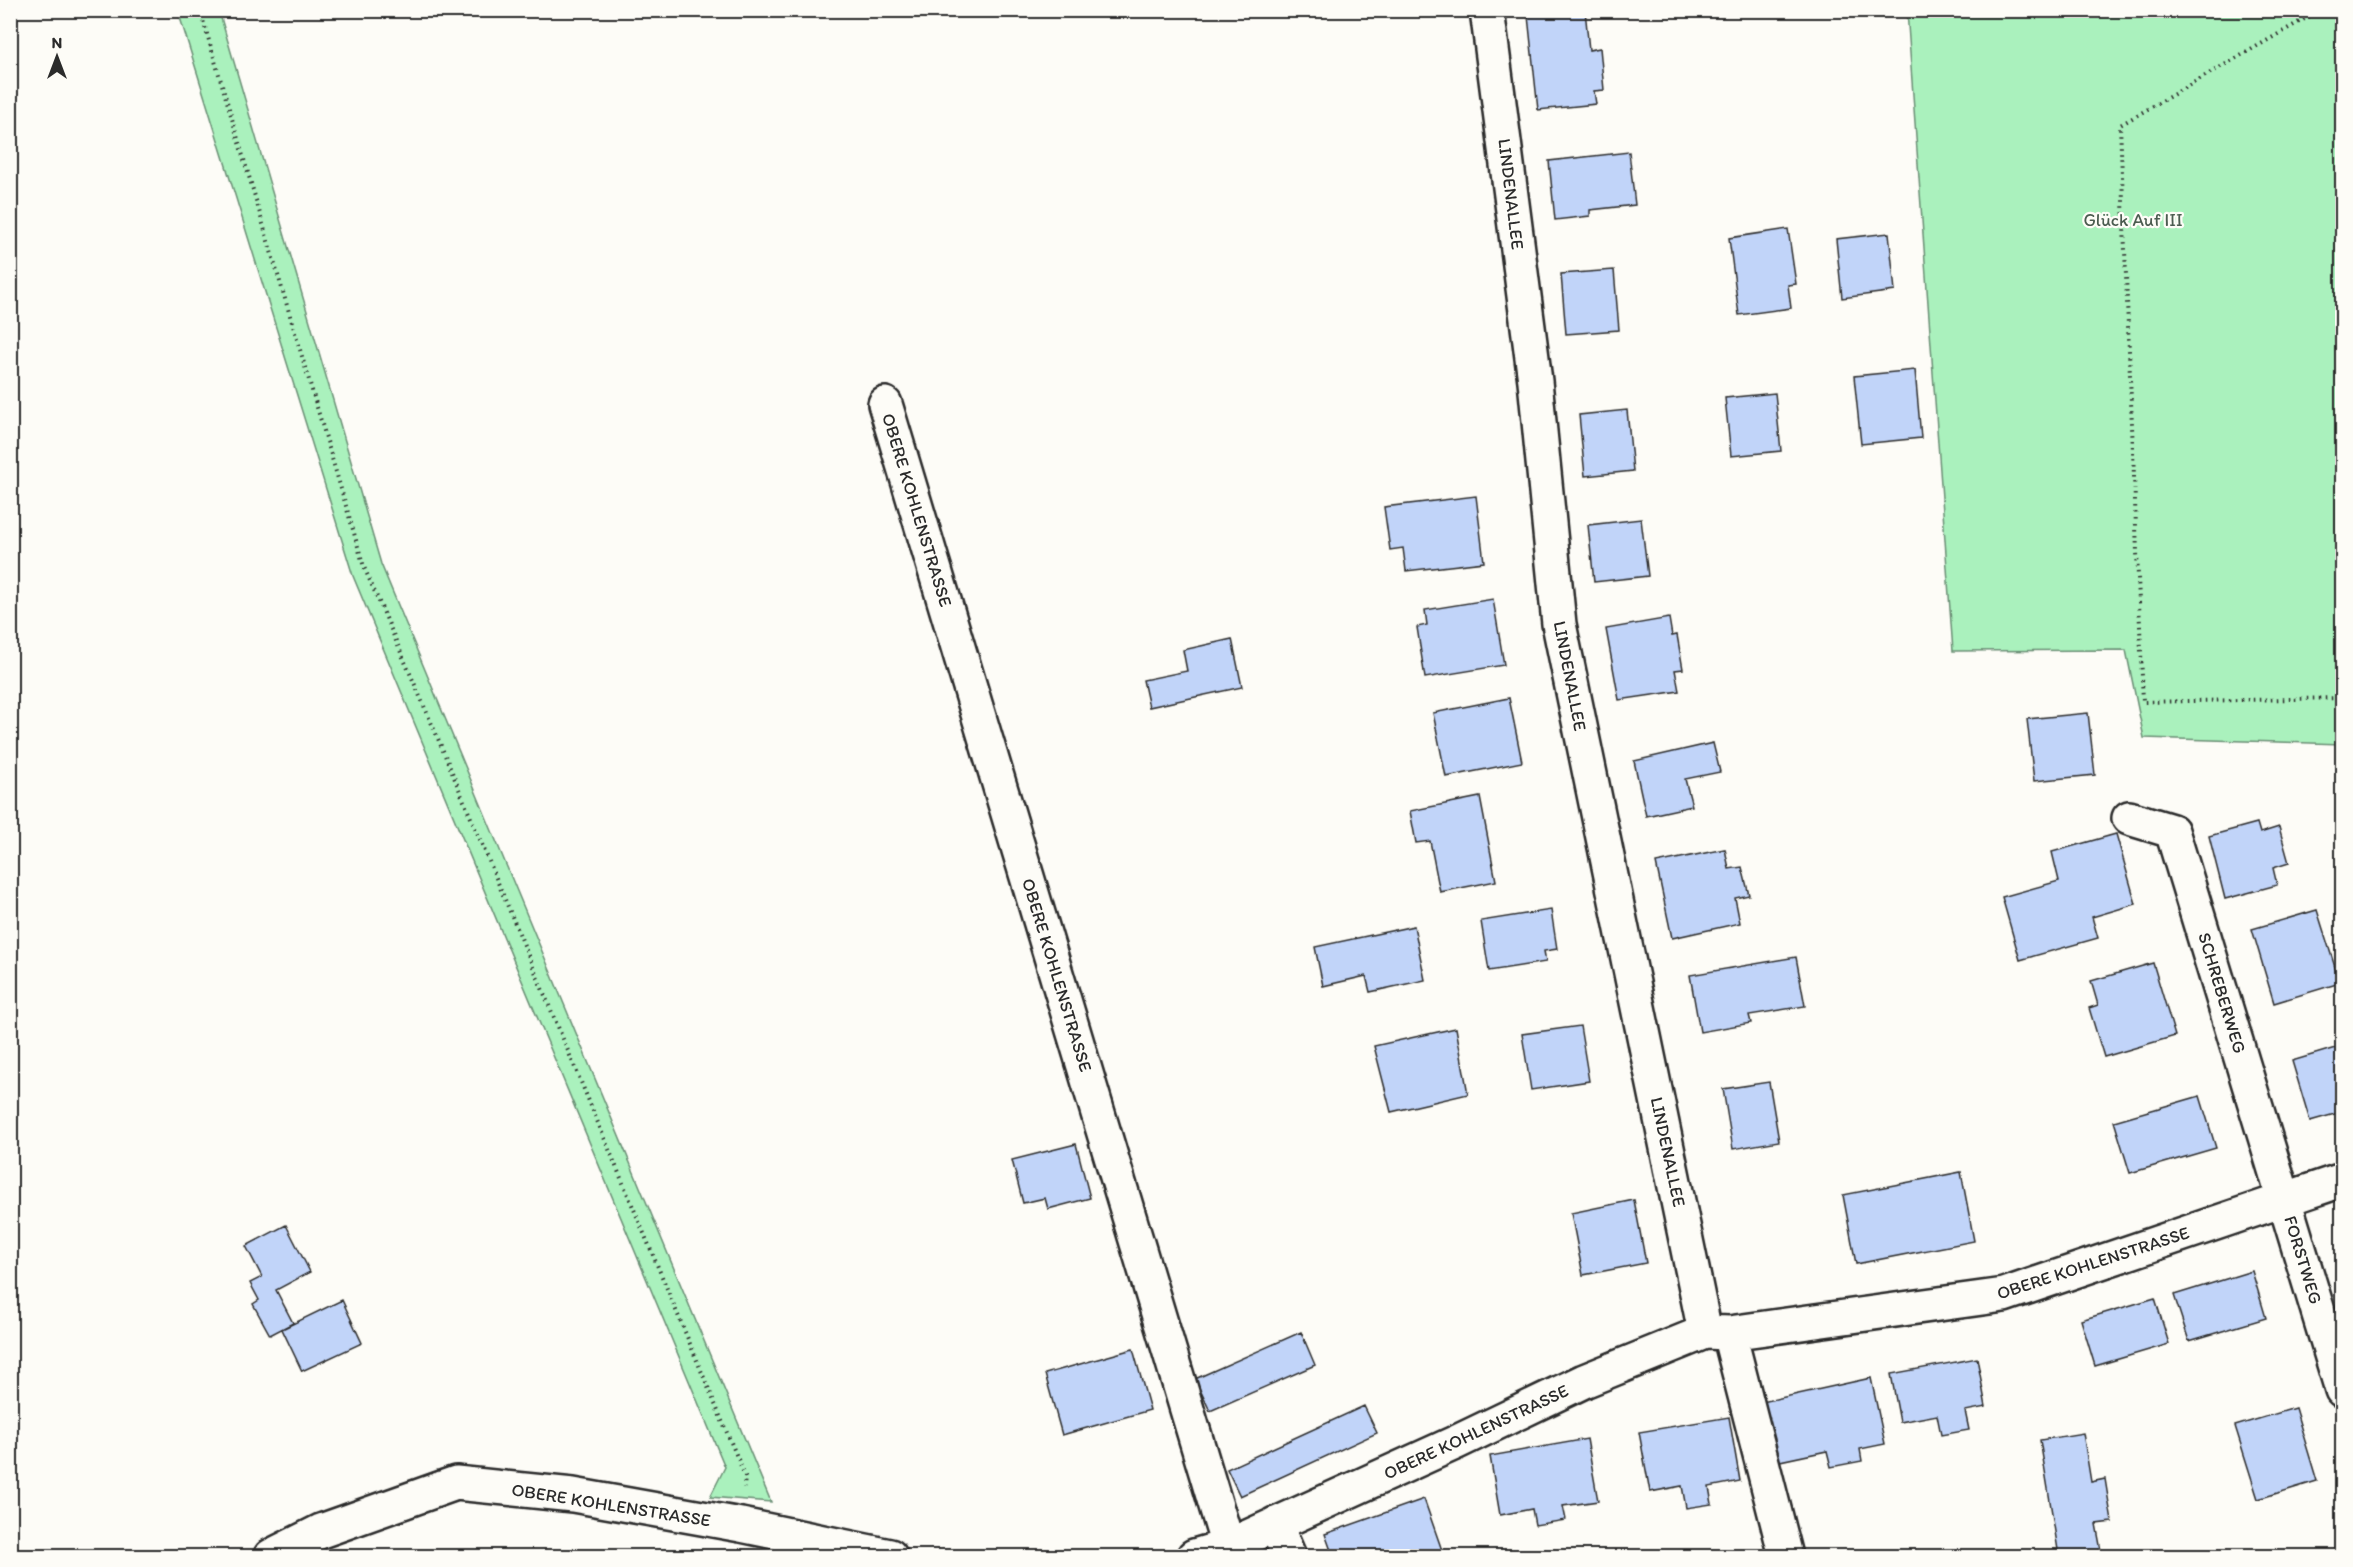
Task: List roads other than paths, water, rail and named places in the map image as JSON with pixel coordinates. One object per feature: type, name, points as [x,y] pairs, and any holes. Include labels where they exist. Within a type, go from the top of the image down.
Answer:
[{"type":"street","name":"LINDENALLEE","points":[[1487,10],[1535,381],[1559,624],[1717,1333]]},
{"type":"street","name":"OBERE KOHLENSTRASSE","points":[[885,404],[1228,1546]]},
{"type":"street","name":"SCHREBERWEG","points":[[2129,818],[2172,831],[2285,1198]]},
{"type":"street","name":"OBERE KOHLENSTRASSE","points":[[1194,1557],[1228,1546],[1457,1442],[1584,1381],[1717,1333],[2004,1295],[2343,1180]]},
{"type":"street","name":"FORSTWEG","points":[[2285,1198],[2343,1390]]},
{"type":"street","points":[[1717,1333],[1786,1557]]},
{"type":"street","name":"OBERE KOHLENSTRASSE","points":[[271,1557],[321,1532],[456,1483],[573,1495],[741,1525],[890,1557]]},
{"type":"street","points":[[1275,1524],[1289,1557]]},
{"type":"park label","name":"Glück Auf III","points":[[2133,220]]}]
